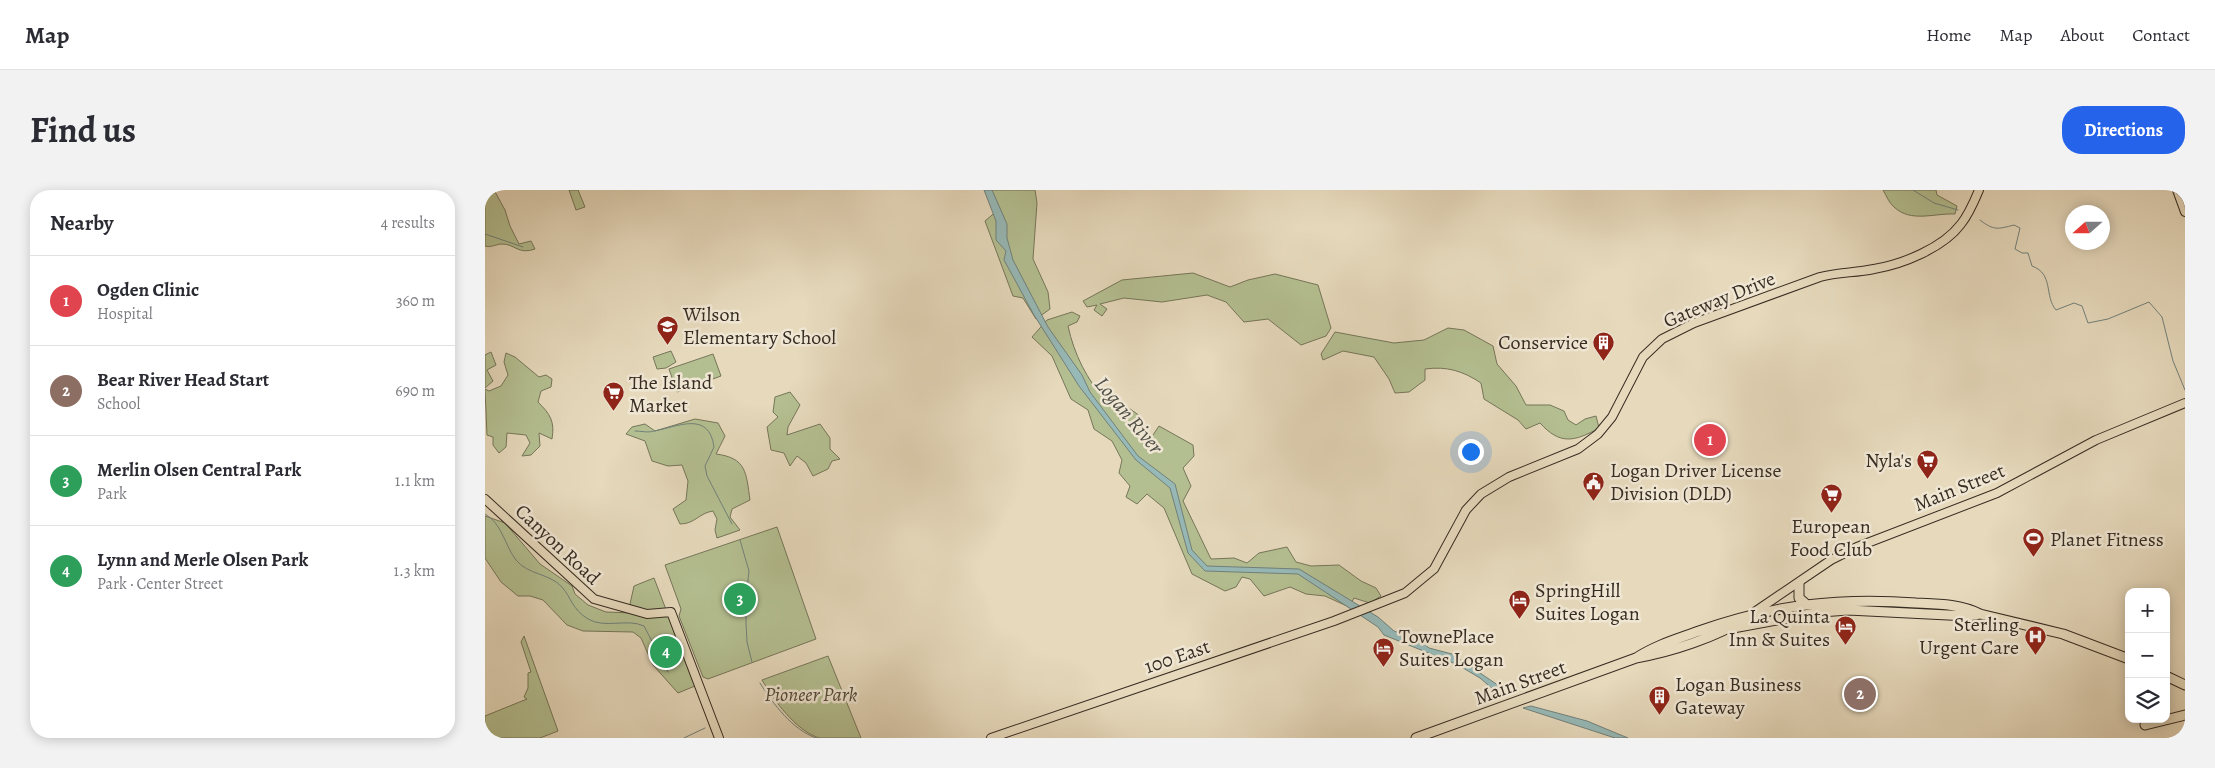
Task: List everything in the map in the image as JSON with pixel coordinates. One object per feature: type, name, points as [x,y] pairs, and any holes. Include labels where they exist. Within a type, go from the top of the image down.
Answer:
[{"type":"highway","points":[[1799,583],[1799,598],[1807,605]]},
{"type":"highway","points":[[1753,613],[1850,601],[1893,601],[1967,608],[1979,614],[2063,634],[2125,657]]},
{"type":"highway","points":[[1730,628],[1821,612],[1848,610],[1968,616],[1979,614]]},
{"type":"highway","name":"Main Street","points":[[1416,738],[1637,658],[1657,655],[1730,628],[1753,613]]},
{"type":"highway","name":"Main Street","points":[[1637,658],[1653,647],[1753,613]]},
{"type":"highway","points":[[2170,678],[2185,685]]},
{"type":"highway","points":[[2145,725],[2185,715]]},
{"type":"main road","name":"Gateway Drive","points":[[1375,606],[1405,593],[1434,569],[1466,510],[1481,494],[1509,477],[1578,449],[1598,434],[1612,417],[1643,357],[1662,339],[1694,323],[1820,277],[1841,272],[1874,269],[1921,253],[1949,236],[1961,225],[1979,190]]},
{"type":"main road","points":[[2177,190],[2185,212]]},
{"type":"main road","name":"Main Street","points":[[1753,613],[1831,560],[1857,547],[1997,493],[2096,440],[2185,403]]},
{"type":"main road","name":"Canyon Road","points":[[485,499],[594,600],[647,614],[671,612],[719,738]]},
{"type":"main road","name":"100 East","points":[[991,738],[1375,606]]},
{"type":"green space","points":[[485,190],[494,190],[505,210],[519,244],[531,241],[535,249],[525,251],[506,244],[485,246]]},
{"type":"green space","points":[[569,190],[578,190],[585,207],[576,210]]},
{"type":"green space","points":[[991,190],[1035,190],[1037,203],[1033,259],[1048,292],[1050,309],[1036,319],[1023,298],[1013,296],[985,221],[998,210]]},
{"type":"green space","points":[[1883,190],[1936,190],[1937,195],[1957,206],[1955,214],[1908,215],[1892,205]]},
{"type":"green space","points":[[1193,273],[1230,287],[1248,280],[1275,274],[1318,285],[1331,328],[1326,336],[1301,345],[1268,319],[1244,322],[1226,302],[1207,295],[1162,302],[1124,298],[1100,304],[1107,309],[1102,316],[1094,310],[1097,305],[1087,307],[1083,301],[1122,280]]},
{"type":"green space","points":[[1072,312],[1080,316],[1077,322],[1068,326],[1074,347],[1087,375],[1106,401],[1116,399],[1140,416],[1146,435],[1151,438],[1159,426],[1193,445],[1194,456],[1183,468],[1191,486],[1183,501],[1211,559],[1234,558],[1247,563],[1259,553],[1287,547],[1296,562],[1311,566],[1339,565],[1361,581],[1376,588],[1381,596],[1370,603],[1354,598],[1349,607],[1325,596],[1306,594],[1290,587],[1264,596],[1250,579],[1242,577],[1236,587],[1225,591],[1192,574],[1164,508],[1147,494],[1137,504],[1126,497],[1130,486],[1119,473],[1122,460],[1112,441],[1094,429],[1088,410],[1071,399],[1052,356],[1032,337],[1047,320]]},
{"type":"green space","points":[[1448,328],[1464,330],[1493,346],[1497,364],[1516,386],[1526,405],[1550,405],[1564,411],[1568,420],[1576,425],[1585,419],[1596,416],[1599,428],[1582,436],[1568,439],[1554,435],[1540,423],[1526,429],[1518,420],[1484,399],[1481,383],[1468,375],[1441,368],[1425,369],[1425,380],[1409,392],[1395,393],[1389,379],[1374,357],[1343,351],[1323,360],[1321,354],[1335,332],[1394,343],[1424,340]]},
{"type":"green space","points":[[671,351],[676,362],[666,368],[657,369],[653,357]]},
{"type":"green space","points":[[491,352],[496,365],[487,370],[493,381],[485,388],[485,355]]},
{"type":"green space","points":[[506,353],[515,357],[539,377],[546,375],[552,379],[551,387],[541,391],[538,402],[551,418],[553,427],[552,439],[539,433],[540,446],[531,455],[522,456],[530,443],[526,435],[507,433],[506,447],[499,453],[493,445],[493,437],[487,435],[485,389],[489,391],[501,386],[508,375],[504,362]]},
{"type":"green space","points":[[713,354],[721,376],[677,392],[669,369]]},
{"type":"green space","points":[[790,392],[800,405],[788,427],[787,435],[820,424],[830,438],[830,449],[840,459],[832,461],[828,469],[813,476],[806,463],[797,456],[790,466],[784,453],[771,450],[767,427],[778,417],[773,412],[775,397]]},
{"type":"green space","points":[[695,419],[718,423],[725,436],[716,454],[734,459],[743,468],[746,475],[750,500],[732,509],[730,517],[740,530],[717,538],[715,530],[717,519],[713,511],[685,524],[680,524],[673,509],[686,500],[688,481],[682,465],[668,466],[652,461],[645,441],[626,434],[632,427],[645,424],[655,431]]},
{"type":"green space","points":[[485,516],[505,523],[540,564],[572,586],[575,594],[588,605],[606,612],[633,613],[630,604],[634,586],[654,578],[695,686],[678,693],[653,665],[641,638],[633,632],[583,631],[567,625],[543,600],[530,596],[518,596],[501,582],[485,558]]},
{"type":"green space","points":[[777,527],[816,639],[708,679],[703,677],[679,616],[681,609],[665,565]]},
{"type":"green space","points":[[524,636],[558,731],[540,738],[485,738],[485,716],[527,699],[524,697],[528,688],[528,673],[531,672],[521,642]]},
{"type":"green space","name":"Pioneer Park","points":[[828,656],[861,738],[819,738],[810,734],[786,714],[762,680]]},
{"type":"water","points":[[984,190],[992,190],[1007,224],[1007,238],[1013,260],[1048,327],[1082,375],[1090,392],[1138,456],[1175,484],[1192,550],[1207,566],[1299,569],[1378,617],[1394,631],[1421,641],[1429,648],[1452,654],[1511,694],[1502,697],[1480,678],[1458,665],[1384,635],[1378,627],[1298,574],[1205,571],[1188,553],[1170,488],[1136,460],[1079,386],[1034,315],[1004,260],[1006,251],[996,240],[996,221]]},
{"type":"water","points":[[1531,706],[1587,721],[1628,738],[1615,738],[1523,708]]},
{"type":"waterway","points":[[485,198],[491,195],[492,190]]},
{"type":"waterway","points":[[1913,190],[1934,203],[1958,210]]},
{"type":"waterway","points":[[1980,220],[1993,227],[2000,228],[2014,225],[2020,228],[2015,249],[2022,253],[2028,253],[2032,266],[2043,274],[2052,304],[2056,310],[2074,303],[2082,306],[2088,323],[2108,319],[2149,302],[2162,317],[2173,361],[2185,390]]},
{"type":"waterway","points":[[485,234],[523,247]]},
{"type":"waterway","points":[[635,431],[652,432],[691,424],[706,428],[711,436],[714,447],[705,466],[707,476],[732,524]]},
{"type":"waterway","points":[[485,514],[495,523],[516,560],[526,569],[557,582],[573,604],[588,619],[602,623],[630,623],[644,626],[668,672]]},
{"type":"waterway","points":[[740,540],[749,571],[746,623],[747,642],[752,662]]},
{"type":"waterway","points":[[760,683],[777,708],[792,723],[816,738]]},
{"type":"waterway","points":[[684,738],[705,728]]},
{"type":"place","name":"Wilson Elementary School","points":[[667,345]]},
{"type":"place","name":"Conservice","points":[[1604,361]]},
{"type":"place","name":"The Island Market","points":[[613,412]]},
{"type":"place","name":"Ogden Clinic","points":[[1710,440]]},
{"type":"place","name":"Nyla's","points":[[1928,479]]},
{"type":"place","name":"Logan Driver License Division (DLD)","points":[[1594,501]]},
{"type":"place","name":"European Food Club","points":[[1831,513]]},
{"type":"place","name":"Planet Fitness","points":[[2034,558]]},
{"type":"place","name":"Merlin Olsen Central Park","points":[[740,599]]},
{"type":"place","name":"SpringHill Suites Logan","points":[[1519,620]]},
{"type":"place","name":"La Quinta Inn & Suites","points":[[1846,646]]},
{"type":"place","name":"Lynn and Merle Olsen Park","points":[[666,652]]},
{"type":"place","name":"Sterling Urgent Care","points":[[2035,655]]},
{"type":"place","name":"TownePlace Suites Logan","points":[[1383,667]]},
{"type":"place","name":"Bear River Head Start","points":[[1860,694]]},
{"type":"place","name":"Logan Business Gateway","points":[[1659,715]]},
{"type":"water label","name":"Logan River","points":[[1129,415]]}]
